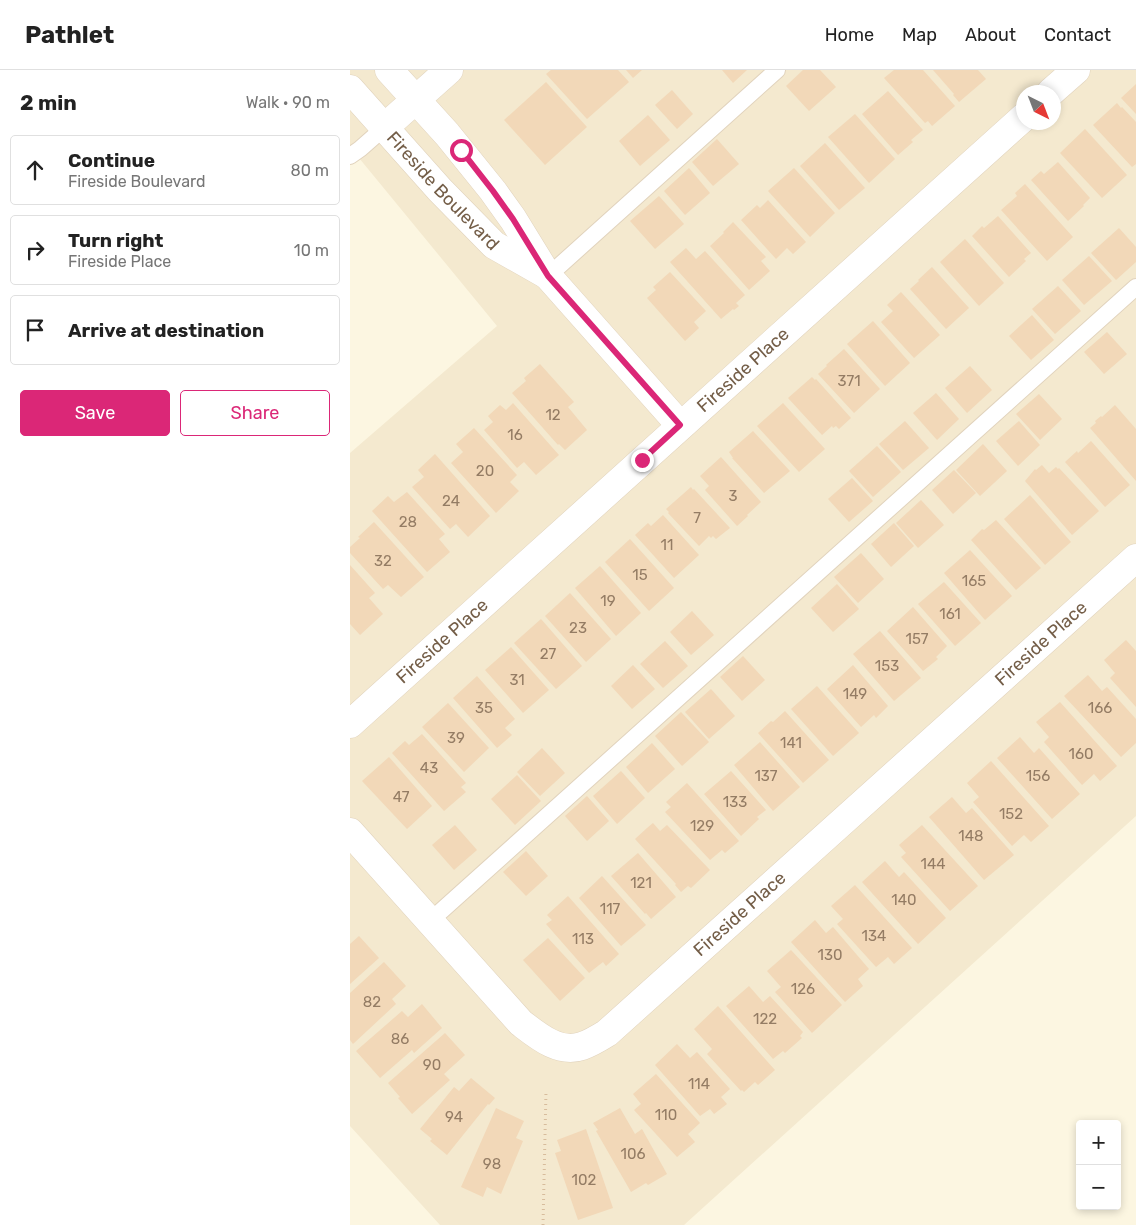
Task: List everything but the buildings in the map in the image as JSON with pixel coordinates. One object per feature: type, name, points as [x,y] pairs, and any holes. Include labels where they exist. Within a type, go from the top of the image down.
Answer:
[{"type":"street","name":"Fireside Boulevard","points":[[389,70],[461,150],[493,191],[513,219],[548,276],[680,425]]},
{"type":"street","points":[[385,127],[449,70]]},
{"type":"street","points":[[1059,85],[1076,70]]},
{"type":"street","name":"Fireside Boulevard","points":[[350,89],[440,190],[494,245],[548,276]]},
{"type":"street","name":"Fireside Place","points":[[350,724],[1016,124]]},
{"type":"street","name":"Fireside Place","points":[[350,832],[521,1023],[550,1043],[566,1047],[580,1047],[594,1042],[607,1033],[1136,558]]},
{"type":"lane","points":[[548,276],[776,70]]},
{"type":"lane","points":[[350,156],[385,127]]},
{"type":"lane","points":[[430,921],[1136,287]]},
{"type":"path","points":[[543,1225],[544,1102],[546,1091]]},
{"type":"shaded area","points":[[350,70],[1136,70],[1136,816],[684,1225],[440,1225],[350,1126],[350,453],[497,326],[350,147]]},
{"type":"route","points":[[461,150],[513,219],[548,276],[680,425],[642,460]]}]
